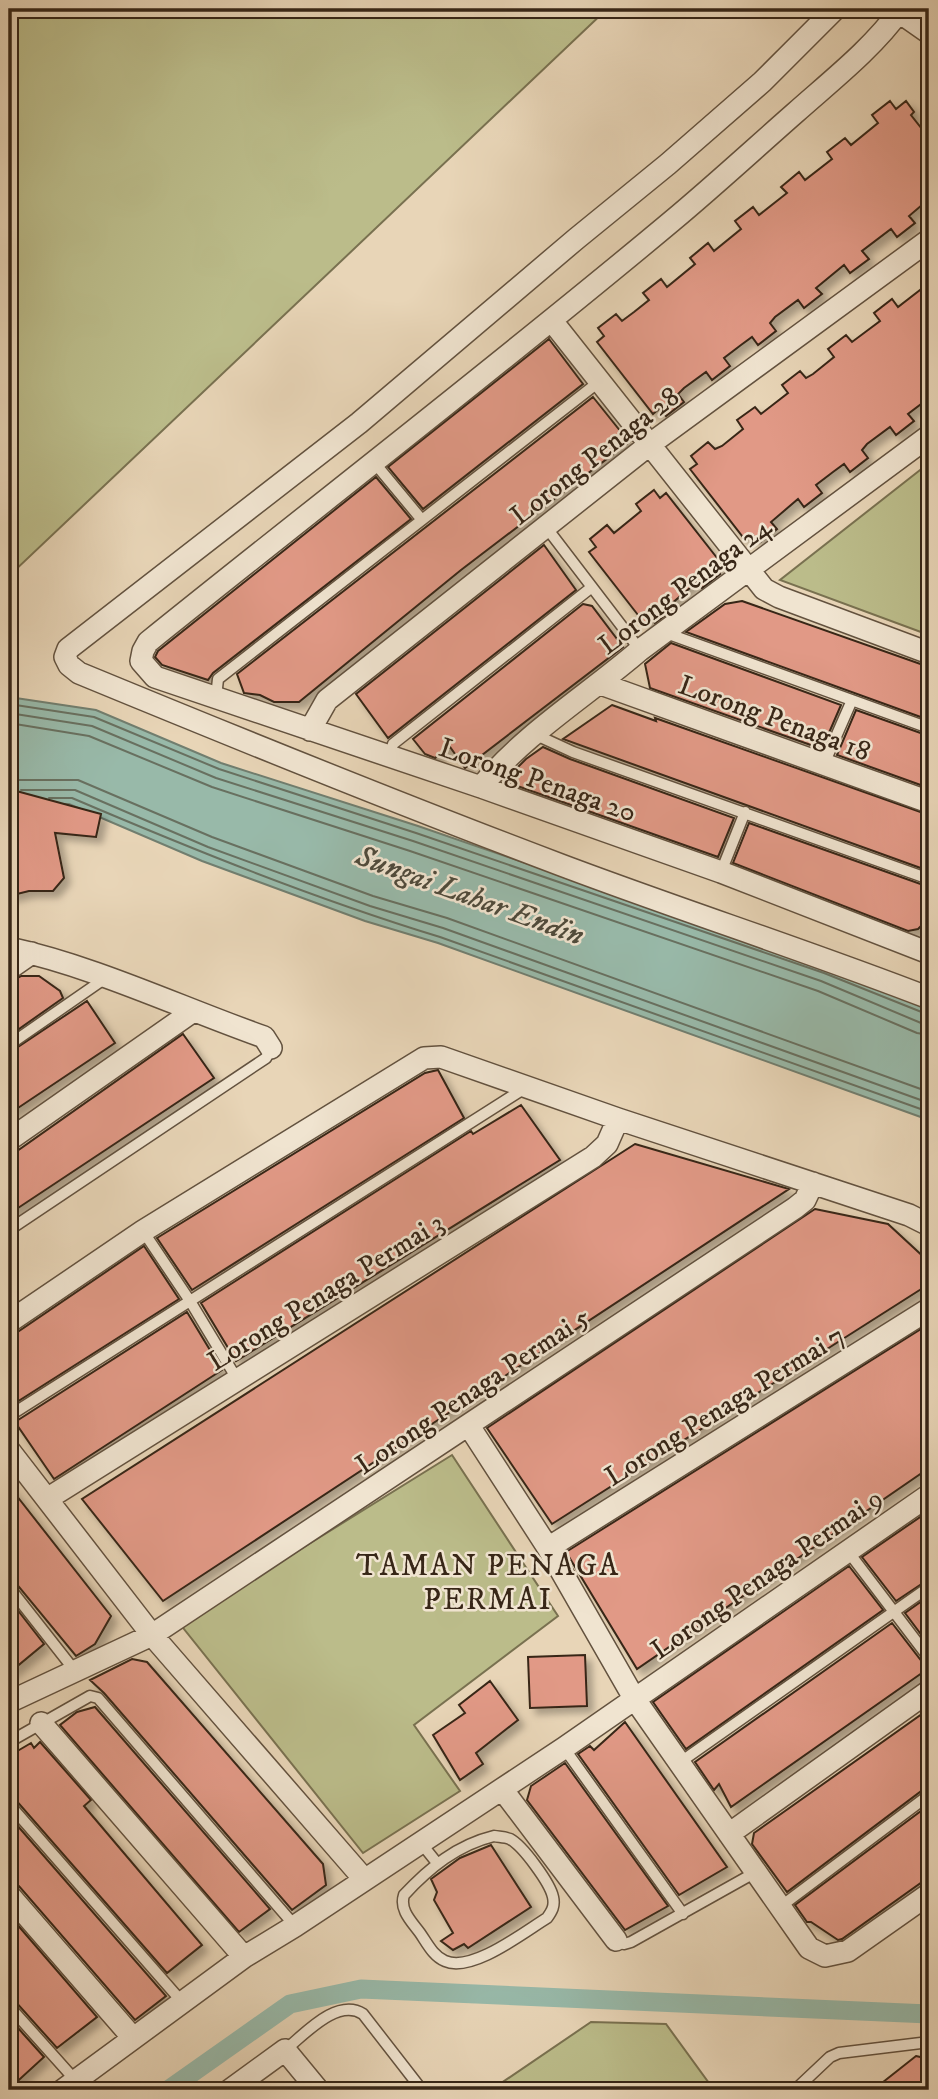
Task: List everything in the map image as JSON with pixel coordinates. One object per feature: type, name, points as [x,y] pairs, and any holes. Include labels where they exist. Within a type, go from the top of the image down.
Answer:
[{"type":"street","points":[[835,9],[762,82],[668,164],[359,423],[68,649],[65,657],[69,665],[79,673],[309,767],[563,866],[820,956],[929,998]]},
{"type":"street","points":[[373,461],[552,321],[718,183],[843,71],[873,42],[900,10],[929,33]]},
{"type":"street","name":"Lorong Penaga 28","points":[[310,730],[327,700],[649,445],[929,240]]},
{"type":"street","points":[[552,321],[765,589],[779,597],[929,653]]},
{"type":"street","name":"Lorong Penaga 24","points":[[481,787],[534,734],[601,684],[640,650],[929,436]]},
{"type":"street","name":"Lorong Penaga 20","points":[[373,461],[148,642],[141,661],[155,677],[481,787],[721,872],[929,953]]},
{"type":"street","name":"Lorong Penaga 18","points":[[601,684],[929,802]]},
{"type":"street","points":[[9,948],[107,978],[264,1037],[271,1048]]},
{"type":"street","points":[[9,969],[32,953]]},
{"type":"street","points":[[9,1140],[192,1012]]},
{"type":"street","points":[[9,1322],[143,1231],[424,1058],[441,1057],[618,1119],[909,1215],[929,1225]]},
{"type":"street","name":"Lorong Penaga Permai 3","points":[[47,1499],[593,1157],[607,1144],[618,1119]]},
{"type":"street","name":"Lorong Penaga Permai 5","points":[[12,1695],[75,1671],[152,1635],[796,1208],[805,1200],[813,1183]]},
{"type":"street","name":"Lorong Penaga Permai 7","points":[[548,1548],[929,1309]]},
{"type":"street","points":[[469,1426],[548,1548],[634,1698],[809,1948],[825,1956],[848,1951],[929,1894]]},
{"type":"street","points":[[9,1450],[152,1635],[364,1879]]},
{"type":"street","name":"Lorong Penaga Permai 9","points":[[70,2085],[244,1957],[564,1748],[929,1495]]},
{"type":"street","points":[[729,1834],[929,1691]]},
{"type":"street","points":[[41,1724],[244,1957]]},
{"type":"street","points":[[502,1789],[616,1940]]},
{"type":"street","points":[[9,1895],[133,2038]]},
{"type":"street","points":[[230,2090],[285,2050],[318,2090]]},
{"type":"lane","points":[[216,697],[218,679],[600,381]]},
{"type":"lane","points":[[373,461],[422,520]]},
{"type":"lane","points":[[546,527],[640,650]]},
{"type":"lane","points":[[389,757],[393,744],[592,587]]},
{"type":"lane","points":[[666,633],[929,728]]},
{"type":"lane","points":[[824,764],[852,700]]},
{"type":"lane","points":[[534,734],[573,752],[929,879]]},
{"type":"lane","points":[[721,872],[745,812]]},
{"type":"lane","points":[[9,1045],[107,978]]},
{"type":"lane","points":[[9,1230],[266,1058],[271,1048]]},
{"type":"lane","points":[[9,1416],[528,1086]]},
{"type":"lane","points":[[143,1231],[190,1301],[237,1379]]},
{"type":"lane","points":[[847,1550],[929,1658]]},
{"type":"lane","points":[[9,1587],[75,1671]]},
{"type":"lane","points":[[679,1763],[929,1587]]},
{"type":"lane","points":[[9,1742],[90,1696],[99,1698],[295,1926]]},
{"type":"lane","points":[[564,1748],[683,1914]]},
{"type":"lane","points":[[780,1907],[929,1795]]},
{"type":"lane","points":[[9,1804],[183,2003]]},
{"type":"lane","points":[[494,1836],[508,1838],[520,1847],[548,1884],[554,1909],[547,1918],[476,1959],[456,1964],[444,1961],[435,1955],[405,1911],[402,1902],[404,1895],[437,1863],[473,1841],[494,1836]]},
{"type":"lane","points":[[421,1843],[437,1863]]},
{"type":"lane","points":[[616,1940],[624,1944],[631,1942],[756,1872]]},
{"type":"lane","points":[[9,2006],[70,2085]]},
{"type":"lane","points":[[285,2050],[330,2015],[342,2009],[354,2009],[363,2014],[422,2090]]},
{"type":"lane","points":[[795,2090],[830,2057],[839,2053],[929,2042]]},
{"type":"green space","points":[[9,9],[607,9],[9,576]]},
{"type":"green space","points":[[929,463],[929,635],[780,580]]},
{"type":"green space","points":[[452,1455],[558,1616],[414,1725],[460,1791],[363,1853],[180,1624]]},
{"type":"green space","points":[[591,2022],[666,2024],[714,2090],[491,2090]]},
{"type":"water","name":"Sungai Lahar Endin","points":[[9,697],[96,710],[221,763],[418,826],[827,967],[929,1009],[929,1120],[438,943],[365,921],[202,861],[69,804],[9,806]]},
{"type":"building","points":[[890,101],[896,109],[906,101],[914,112],[911,115],[929,138],[929,199],[909,216],[915,223],[897,237],[891,229],[862,251],[869,259],[850,273],[844,265],[816,288],[822,294],[804,308],[798,300],[775,317],[770,323],[776,331],[758,345],[752,337],[724,358],[730,366],[712,380],[706,372],[684,388],[678,394],[684,402],[666,416],[660,408],[653,414],[597,342],[604,336],[598,328],[616,314],[622,321],[634,312],[649,300],[643,293],[661,279],[667,287],[695,264],[690,258],[708,243],[714,251],[741,229],[735,221],[753,207],[759,215],[787,193],[781,187],[799,172],[805,180],[832,159],[827,152],[845,138],[851,145],[878,123],[872,115]]},
{"type":"building","points":[[929,283],[929,398],[908,414],[914,421],[896,435],[890,427],[867,444],[862,450],[868,458],[850,472],[844,464],[816,485],[822,493],[804,507],[798,499],[771,522],[777,529],[759,543],[753,535],[746,541],[690,469],[697,464],[691,456],[708,442],[715,449],[722,446],[743,429],[737,420],[755,407],[761,414],[788,393],[782,385],[800,371],[806,378],[834,357],[828,349],[846,335],[852,342],[880,321],[874,313],[892,299],[898,307]]},
{"type":"building","points":[[549,339],[583,384],[423,509],[388,467]]},
{"type":"building","points":[[593,397],[629,442],[461,570],[299,702],[274,702],[260,695],[244,693],[237,674]]},
{"type":"building","points":[[376,477],[411,519],[213,673],[208,680],[162,665],[155,657],[158,651]]},
{"type":"building","points":[[654,490],[660,498],[666,493],[721,563],[715,568],[720,574],[702,588],[697,582],[670,605],[673,609],[655,623],[652,619],[645,624],[589,552],[596,547],[590,539],[607,525],[614,533],[641,511],[636,504]]},
{"type":"building","points":[[544,545],[576,590],[388,738],[356,694]]},
{"type":"building","points":[[742,601],[929,667],[929,720],[686,632],[725,604]]},
{"type":"building","points":[[583,604],[592,606],[623,647],[465,768],[450,747],[435,758],[425,754],[413,739]]},
{"type":"building","points":[[671,643],[841,705],[822,749],[650,688],[645,664]]},
{"type":"building","points":[[612,705],[929,815],[929,871],[563,739]]},
{"type":"building","points":[[856,710],[929,736],[929,788],[837,755]]},
{"type":"building","points":[[543,747],[734,818],[718,857],[506,782],[526,759]]},
{"type":"building","points":[[9,789],[101,814],[96,837],[55,833],[64,878],[53,891],[29,891],[9,896]]},
{"type":"building","points":[[749,823],[929,887],[929,918],[918,929],[908,931],[733,863]]},
{"type":"building","points":[[21,976],[39,976],[60,991],[63,998],[9,1036],[9,982]]},
{"type":"building","points":[[87,1001],[115,1043],[9,1114],[9,1053]]},
{"type":"building","points":[[183,1034],[214,1078],[9,1214],[9,1153],[17,1151]]},
{"type":"building","points":[[438,1070],[464,1118],[192,1290],[157,1238],[425,1073]]},
{"type":"building","points":[[521,1105],[560,1160],[236,1361],[201,1303],[471,1131],[473,1134]]},
{"type":"building","points":[[635,1144],[789,1189],[163,1601],[82,1499]]},
{"type":"building","points":[[815,1209],[888,1224],[928,1261],[926,1286],[552,1524],[487,1428]]},
{"type":"building","points":[[144,1246],[179,1299],[9,1407],[9,1335],[16,1333]]},
{"type":"building","points":[[187,1312],[222,1370],[54,1479],[15,1422]]},
{"type":"building","points":[[929,1324],[929,1468],[637,1669],[566,1552]]},
{"type":"building","points":[[9,1486],[111,1616],[95,1644],[76,1656],[15,1582],[9,1579]]},
{"type":"building","points":[[929,1511],[929,1579],[896,1601],[862,1557]]},
{"type":"building","points":[[849,1566],[883,1610],[686,1749],[653,1702]]},
{"type":"building","points":[[929,1596],[929,1645],[905,1613]]},
{"type":"building","points":[[9,1599],[44,1644],[9,1673]]},
{"type":"building","points":[[892,1623],[929,1668],[731,1807],[719,1784],[714,1790],[695,1762]]},
{"type":"building","points":[[585,1655],[587,1706],[530,1708],[528,1657]]},
{"type":"building","points":[[132,1659],[147,1662],[323,1864],[326,1885],[292,1910],[90,1680]]},
{"type":"building","points":[[490,1681],[518,1720],[476,1753],[483,1764],[460,1780],[433,1735],[465,1713],[459,1705]]},
{"type":"building","points":[[95,1707],[270,1909],[239,1932],[60,1725],[77,1712]]},
{"type":"building","points":[[929,1709],[929,1787],[787,1892],[752,1844],[754,1833]]},
{"type":"building","points":[[625,1722],[727,1867],[679,1895],[578,1754],[590,1746],[594,1750]]},
{"type":"building","points":[[40,1742],[91,1800],[84,1806],[202,1945],[167,1973],[15,1799],[9,1796],[9,1756],[31,1743],[34,1748]]},
{"type":"building","points":[[565,1763],[668,1906],[625,1930],[527,1800],[531,1786]]},
{"type":"building","points":[[929,1805],[929,1877],[842,1939],[838,1940],[807,1922],[795,1905]]},
{"type":"building","points":[[9,1816],[166,1996],[135,2020],[19,1886],[9,1882]]},
{"type":"building","points":[[491,1845],[531,1907],[468,1948],[464,1944],[453,1950],[441,1941],[453,1933],[434,1900],[437,1892],[431,1879],[460,1858]]},
{"type":"building","points":[[9,1915],[97,2017],[57,2048],[15,2001],[9,1998]]},
{"type":"building","points":[[9,2018],[44,2057],[9,2089]]},
{"type":"building","points":[[916,2056],[929,2059],[929,2090],[873,2090]]},
{"type":"waterway","points":[[168,2090],[290,2004],[361,1989],[929,2014]]},
{"type":"district","name":"TAMAN PENAGA PERMAI","points":[[488,1582]]}]
